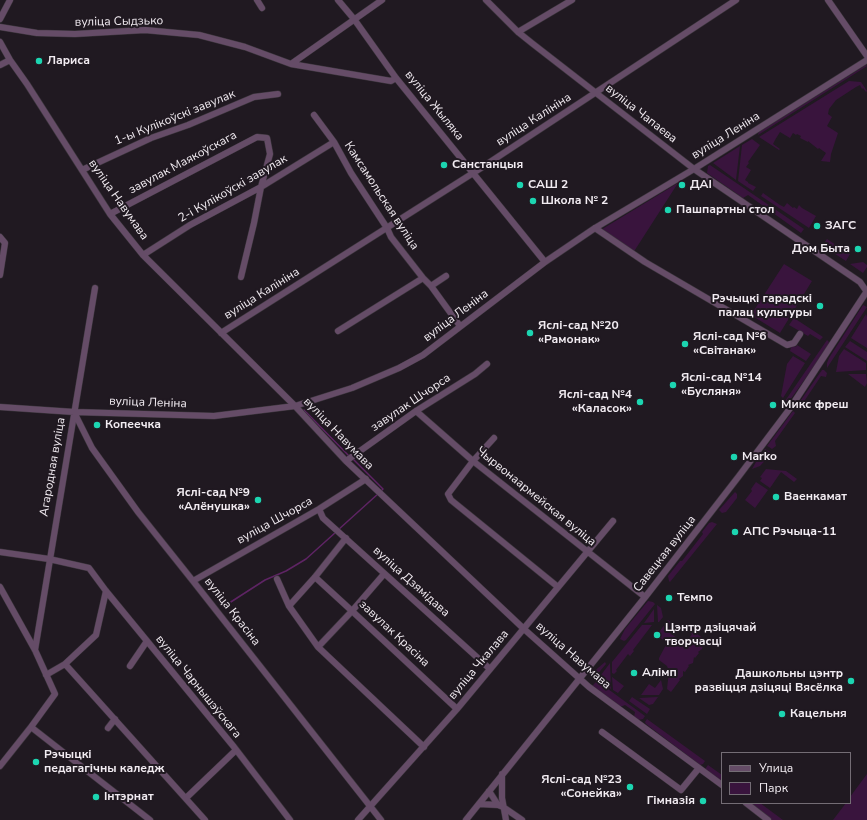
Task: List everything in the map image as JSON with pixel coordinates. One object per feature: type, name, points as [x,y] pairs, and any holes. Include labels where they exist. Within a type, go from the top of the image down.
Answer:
[{"type":"street","points":[[0,19],[10,0]]},
{"type":"street","points":[[257,0],[262,8]]},
{"type":"street","name":"вуліца Жыляка","points":[[338,0],[354,19],[396,78],[545,262]]},
{"type":"street","points":[[291,64],[382,0]]},
{"type":"street","name":"вуліца Чапаева","points":[[486,0],[518,32],[596,94],[694,169],[860,282],[867,292]]},
{"type":"street","points":[[518,32],[572,0]]},
{"type":"street","name":"вуліца Калініна","points":[[221,333],[596,94],[736,0]]},
{"type":"street","points":[[828,0],[867,56]]},
{"type":"street","name":"вуліца Сыдзько","points":[[0,27],[37,33],[75,34],[145,30],[199,35],[245,48],[291,64],[391,81],[396,78]]},
{"type":"street","name":"вуліца Навумава","points":[[0,42],[10,60],[110,214],[143,255],[295,406],[346,461],[524,629],[580,679],[721,784]]},
{"type":"street","points":[[0,65],[10,60]]},
{"type":"street","name":"вуліца Леніна","points":[[0,407],[74,412],[214,416],[295,406],[352,388],[399,368],[423,354],[545,262],[595,228],[694,169],[867,60]]},
{"type":"street","name":"1-ы Кулікоўскі завулак","points":[[82,170],[151,138],[188,125],[254,97],[278,94]]},
{"type":"street","name":"Камсамольская вуліца","points":[[314,114],[334,142],[351,173],[387,228],[391,237],[423,278],[432,286],[460,326]]},
{"type":"street","name":"завулак Маякоўскага","points":[[110,214],[256,137],[267,138],[270,154],[261,187]]},
{"type":"street","name":"2-і Кулікоўскі завулак","points":[[143,255],[190,225],[261,187],[334,142]]},
{"type":"street","points":[[241,278],[261,187]]},
{"type":"street","points":[[595,228],[646,262],[787,344],[794,342],[800,334]]},
{"type":"street","points":[[0,237],[5,243],[0,275]]},
{"type":"street","points":[[432,286],[446,276]]},
{"type":"street","points":[[338,331],[423,278]]},
{"type":"street","name":"Агародная вуліца","points":[[35,650],[95,288]]},
{"type":"street","name":"Савецкая вуліца","points":[[466,820],[645,597],[791,407],[867,292]]},
{"type":"street","name":"завулак Шчорса","points":[[346,461],[416,411],[475,374],[487,364]]},
{"type":"street","name":"Чырвонаармейская вуліца","points":[[416,411],[473,461],[586,552],[645,597]]},
{"type":"street","name":"вуліца Красіна","points":[[74,412],[97,455],[138,512],[380,820]]},
{"type":"street","points":[[494,438],[473,461],[448,494],[451,500],[558,587]]},
{"type":"street","name":"вуліца Шчорса","points":[[193,581],[319,509],[366,479]]},
{"type":"street","name":"вуліца Дзямідава","points":[[319,509],[323,518],[490,669]]},
{"type":"street","name":"вуліца Чкалава","points":[[358,820],[424,747],[613,521]]},
{"type":"street","points":[[289,606],[315,577],[346,538]]},
{"type":"street","points":[[0,552],[49,559]]},
{"type":"street","name":"вуліца Чарнышэўскага","points":[[49,559],[89,568],[106,591],[236,750],[290,820]]},
{"type":"street","points":[[318,647],[384,574]]},
{"type":"street","name":"завулак Красіна","points":[[315,577],[457,708]]},
{"type":"street","points":[[277,580],[289,606],[318,647],[424,747]]},
{"type":"street","points":[[0,587],[35,650],[55,694],[0,766]]},
{"type":"street","points":[[46,675],[65,664],[96,635],[106,591]]},
{"type":"street","points":[[130,666],[147,641]]},
{"type":"street","points":[[65,664],[205,820]]},
{"type":"street","points":[[108,728],[115,719]]},
{"type":"street","points":[[31,727],[149,820]]},
{"type":"street","points":[[602,732],[681,790],[699,768]]},
{"type":"street","points":[[186,798],[236,750]]},
{"type":"street","points":[[502,774],[501,806],[506,820]]},
{"type":"street","points":[[489,791],[502,798]]},
{"type":"street","points":[[489,791],[501,806],[522,820]]},
{"type":"street","points":[[479,804],[501,806]]},
{"type":"street","points":[[747,804],[768,820]]},
{"type":"green space","points":[[866,65],[867,66],[758,135],[759,131]]},
{"type":"green space","points":[[849,81],[861,82],[867,91],[866,92],[863,88],[862,89],[860,85],[836,100],[829,109],[828,114],[832,117],[827,126],[838,133],[830,162],[821,161],[826,153],[808,141],[800,138],[801,136],[797,134],[796,135],[793,133],[790,138],[780,132],[773,144],[780,149],[779,150],[759,137]]},
{"type":"green space","points":[[752,139],[760,145],[746,167],[751,170],[745,180],[756,187],[753,191],[738,181],[742,145]]},
{"type":"green space","points":[[740,146],[736,180],[713,163]]},
{"type":"green space","points":[[710,165],[804,229],[801,233],[748,195],[743,198],[707,173],[708,166]]},
{"type":"green space","points":[[678,183],[633,253],[599,231]]},
{"type":"green space","points":[[763,193],[784,207],[787,203],[793,208],[794,207],[797,209],[799,205],[816,216],[809,228],[761,196]]},
{"type":"green space","points":[[827,239],[842,249],[830,250],[824,243]]},
{"type":"green space","points":[[845,251],[850,254],[846,261],[832,252]]},
{"type":"green space","points":[[863,262],[867,265],[867,267],[863,273],[850,264]]},
{"type":"green space","points":[[784,264],[812,281],[780,333],[751,315]]},
{"type":"green space","points":[[863,305],[867,307],[827,368],[829,358]]},
{"type":"green space","points":[[866,314],[867,317],[867,348],[851,338]]},
{"type":"green space","points":[[794,318],[823,337],[820,340],[810,334],[808,336],[789,325]]},
{"type":"green space","points":[[827,340],[829,342],[827,348],[788,403],[785,401]]},
{"type":"green space","points":[[850,341],[867,352],[867,361],[845,347]]},
{"type":"green space","points":[[792,344],[796,347],[797,345],[811,354],[806,361],[790,351]]},
{"type":"green space","points":[[844,349],[866,363],[866,370],[836,372],[839,356]]},
{"type":"green space","points":[[793,356],[805,363],[783,398],[781,396],[787,364]]},
{"type":"green space","points":[[822,370],[827,373],[826,377],[821,376],[799,409],[796,407]]},
{"type":"green space","points":[[848,374],[866,374],[867,383],[865,387]]},
{"type":"green space","points":[[793,411],[795,413],[775,441],[776,446],[772,449],[767,446]]},
{"type":"green space","points":[[765,449],[772,453],[760,466],[752,469],[756,462]]},
{"type":"green space","points":[[766,469],[786,471],[797,479],[794,482],[781,472],[770,488],[760,481],[762,478],[760,477]]},
{"type":"green space","points":[[756,482],[768,490],[755,508],[745,500],[752,491],[751,489]]},
{"type":"green space","points":[[735,492],[737,494],[737,498],[726,512],[722,513],[719,510]]},
{"type":"green space","points":[[712,522],[717,524],[670,582],[668,576],[703,534],[702,532],[709,523]]},
{"type":"green space","points":[[648,601],[655,604],[626,640],[624,641],[620,639],[625,629]]},
{"type":"green space","points":[[657,605],[661,608],[663,617],[659,622],[658,622]]},
{"type":"green space","points":[[654,609],[654,622],[644,623]]},
{"type":"green space","points":[[668,620],[675,625],[670,633],[685,644],[692,634],[684,629],[686,626],[707,641],[705,645],[703,644],[702,649],[698,652],[699,653],[695,658],[694,657],[693,663],[688,665],[689,666],[685,672],[683,671],[683,676],[679,679],[680,680],[671,692],[667,689],[669,671],[667,666],[659,660],[667,643],[657,635]]},
{"type":"green space","points":[[642,625],[652,625],[630,656],[628,654],[616,670],[617,671],[614,674],[612,673],[612,662]]},
{"type":"green space","points":[[605,662],[606,664],[595,677],[592,673]]},
{"type":"green space","points":[[610,663],[611,689],[598,679]]},
{"type":"green space","points":[[612,677],[624,686],[618,693],[613,690]]},
{"type":"green space","points":[[661,680],[663,689],[659,695],[641,695],[649,684],[655,688]]},
{"type":"green space","points":[[597,681],[645,716],[643,719],[638,720],[634,717],[635,712],[625,705],[620,707],[592,686]]},
{"type":"green space","points":[[632,697],[650,709],[647,714],[629,701]]},
{"type":"green space","points":[[658,697],[653,704],[649,705],[639,698]]},
{"type":"green space","points":[[647,719],[705,761],[703,764],[700,765],[646,724],[645,722]]},
{"type":"green space","points":[[708,765],[721,774],[721,781],[705,769]]},
{"type":"green space","points":[[867,774],[867,820],[833,820],[845,804],[851,804],[851,796]]},
{"type":"green space","points":[[750,804],[761,804],[783,820],[772,820]]},
{"type":"waterway","points":[[304,410],[349,456]]},
{"type":"waterway","points":[[352,458],[383,489],[381,491]]},
{"type":"waterway","points":[[338,530],[379,493]]},
{"type":"waterway","points":[[223,607],[265,580],[286,571],[306,559],[336,532]]},
{"type":"place","name":"Лариса","points":[[39,61]]},
{"type":"place","name":"Санстанцыя","points":[[444,165]]},
{"type":"place","name":"САШ 2","points":[[520,185]]},
{"type":"place","name":"ДАІ","points":[[682,185]]},
{"type":"place","name":"Школа № 2","points":[[533,201]]},
{"type":"place","name":"Пашпартны стол","points":[[668,210]]},
{"type":"place","name":"ЗАГС","points":[[817,226]]},
{"type":"place","name":"Дом Быта","points":[[858,249]]},
{"type":"place","name":"Рэчыцкі гарадскі палац культуры","points":[[820,306]]},
{"type":"place","name":"Яслі-сад №20 «Рамонак»","points":[[530,333]]},
{"type":"place","name":"Яслі-сад №6 «Світанак»","points":[[685,344]]},
{"type":"place","name":"Яслі-сад №14 «Бусляня»","points":[[673,385]]},
{"type":"place","name":"Яслі-сад №4 «Каласок»","points":[[640,402]]},
{"type":"place","name":"Микс фреш","points":[[773,405]]},
{"type":"place","name":"Копеечка","points":[[97,425]]},
{"type":"place","name":"Marko","points":[[734,457]]},
{"type":"place","name":"Ваенкамат","points":[[776,497]]},
{"type":"place","name":"Яслі-сад №9 «Алёнушка»","points":[[258,500]]},
{"type":"place","name":"АПС Рэчыца-11","points":[[735,532]]},
{"type":"place","name":"Темпо","points":[[669,598]]},
{"type":"place","name":"Цэнтр дзіцячай творчасці","points":[[657,635]]},
{"type":"place","name":"Алімп","points":[[634,673]]},
{"type":"place","name":"Дашкольны цэнтр развіцця дзіцяці Вясёлка","points":[[851,681]]},
{"type":"place","name":"Кацельня","points":[[782,714]]},
{"type":"place","name":"Рэчыцкі педагагічны каледж","points":[[36,762]]},
{"type":"place","name":"Яслі-сад №23 «Сонейка»","points":[[630,787]]},
{"type":"place","name":"Інтэрнат","points":[[96,797]]},
{"type":"place","name":"Гімназія","points":[[703,801]]}]
